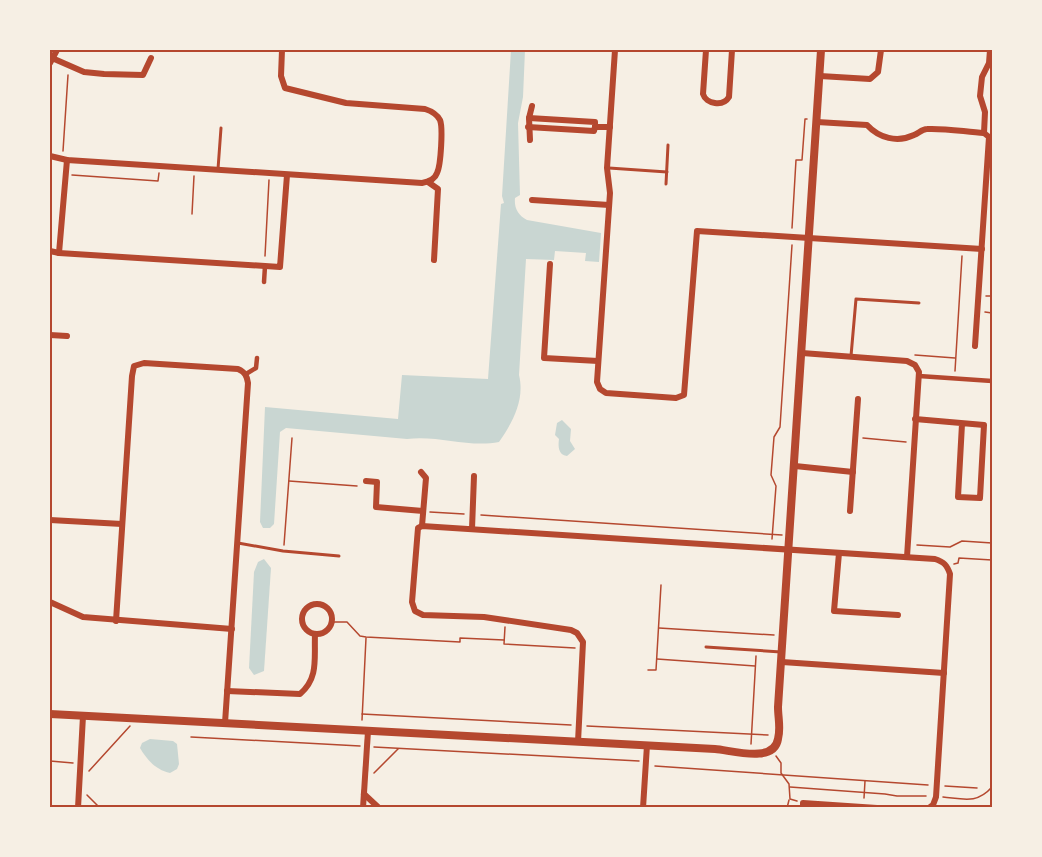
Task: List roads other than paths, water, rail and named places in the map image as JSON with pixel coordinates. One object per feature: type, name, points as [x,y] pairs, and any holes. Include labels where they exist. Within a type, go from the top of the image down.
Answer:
[{"type":"street","points":[[57,50],[51,60],[84,72],[104,74],[143,75],[152,58]]},
{"type":"street","points":[[50,156],[65,160],[159,167],[422,183],[428,182],[437,173],[441,127],[437,116],[424,110],[346,103],[285,88],[281,76],[282,50]]},
{"type":"street","points":[[614,50],[607,168],[609,205],[597,382],[600,389],[606,393],[676,398],[684,395],[697,231],[982,249]]},
{"type":"street","points":[[706,50],[704,99],[709,102],[722,103],[729,97],[732,50]]},
{"type":"street","points":[[50,714],[647,745],[729,752],[764,753],[772,750],[778,742],[821,50]]},
{"type":"street","points":[[820,76],[870,79],[878,72],[880,50]]},
{"type":"street","points":[[984,133],[985,112],[980,96],[982,77],[989,63],[990,50]]},
{"type":"street","points":[[530,140],[528,127],[532,106]]},
{"type":"street","points":[[528,127],[594,131],[595,127],[595,122],[529,118]]},
{"type":"street","points":[[817,120],[867,125],[876,134],[887,137],[914,136],[924,129],[984,133],[988,137],[975,346]]},
{"type":"street","points":[[595,127],[610,128]]},
{"type":"street","points":[[59,253],[66,175],[65,160]]},
{"type":"street","points":[[50,251],[104,258],[280,267],[287,175]]},
{"type":"street","points":[[428,182],[438,189],[434,260]]},
{"type":"street","points":[[532,200],[609,205]]},
{"type":"street","points":[[550,264],[544,358],[598,361]]},
{"type":"street","points":[[264,282],[265,266]]},
{"type":"street","points":[[50,335],[70,336]]},
{"type":"street","points":[[802,353],[907,361],[915,365],[919,376],[907,557]]},
{"type":"street","points":[[246,374],[256,368],[257,358]]},
{"type":"street","points":[[116,621],[132,376],[135,366],[144,363],[238,369],[246,374],[248,383],[225,723]]},
{"type":"street","points":[[919,376],[993,381]]},
{"type":"street","points":[[850,511],[858,399]]},
{"type":"street","points":[[915,419],[984,425],[980,498],[958,497],[962,424]]},
{"type":"street","points":[[795,466],[853,472]]},
{"type":"street","points":[[421,472],[426,478],[422,525],[418,528],[417,534],[412,602],[415,611],[423,615],[484,617],[571,630],[581,637],[583,648],[578,742]]},
{"type":"street","points":[[472,529],[474,476]]},
{"type":"street","points":[[366,481],[377,482],[376,507],[423,511]]},
{"type":"street","points":[[50,520],[122,524]]},
{"type":"street","points":[[422,525],[935,559],[948,567],[950,574],[936,797],[933,805],[929,807]]},
{"type":"street","points":[[839,553],[834,611],[898,615]]},
{"type":"street","points":[[50,602],[83,617],[232,629]]},
{"type":"street","points":[[315,604],[322,604],[332,615],[332,622],[329,629],[315,634],[304,627],[303,612],[315,604]]},
{"type":"street","points":[[227,691],[300,694],[309,687],[313,678],[315,634]]},
{"type":"street","points":[[782,662],[944,673]]},
{"type":"street","points":[[78,807],[82,716]]},
{"type":"street","points":[[363,807],[367,746],[364,730]]},
{"type":"street","points":[[643,807],[647,745]]},
{"type":"street","points":[[364,794],[379,807]]},
{"type":"street","points":[[803,805],[877,807]]},
{"type":"lane","points":[[218,171],[221,128]]},
{"type":"lane","points":[[666,184],[668,145]]},
{"type":"lane","points":[[607,168],[667,172]]},
{"type":"lane","points":[[851,356],[856,299],[919,303]]},
{"type":"lane","points":[[238,543],[283,551],[339,556]]},
{"type":"lane","points":[[706,647],[782,652]]}]
